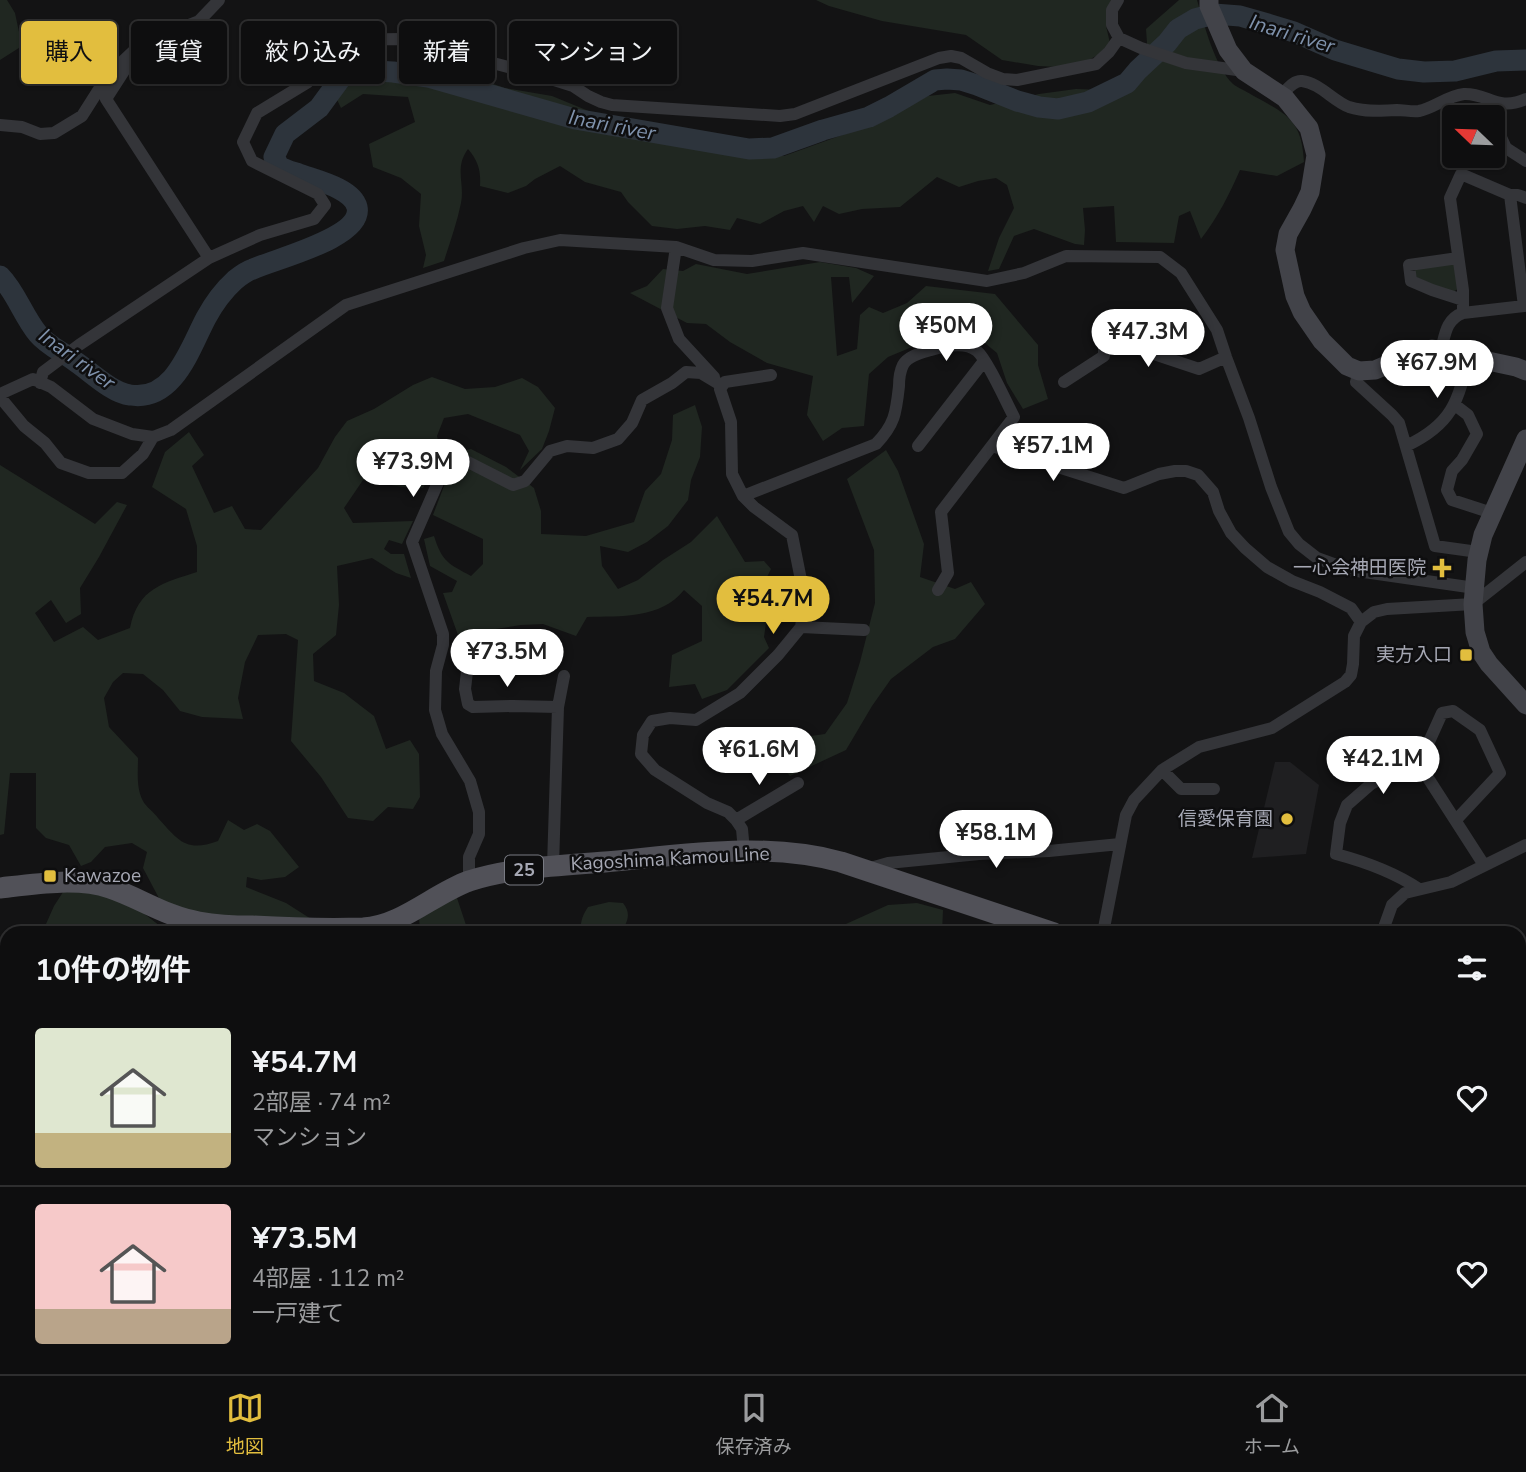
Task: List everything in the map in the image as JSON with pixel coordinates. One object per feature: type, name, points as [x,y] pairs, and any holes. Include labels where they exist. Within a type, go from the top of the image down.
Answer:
[{"type":"main road","name":"Kagoshima Kamou Line","points":[[374,926],[386,923],[469,881],[502,874],[553,866],[744,851],[823,856],[1034,926]]},
{"type":"main road","name":"Kagoshima Kamou Line","points":[[0,888],[93,883],[168,913],[199,922],[257,926]]},
{"type":"street","points":[[197,21],[219,0]]},
{"type":"street","points":[[1118,0],[1112,10],[1112,25],[1119,38],[1186,63],[1244,71]]},
{"type":"street","points":[[1209,0],[1209,6],[1228,50],[1244,71],[1285,98],[1309,128],[1316,155],[1310,191],[1288,234],[1285,250],[1295,296],[1302,312],[1322,341],[1347,366],[1359,371],[1376,370],[1417,352],[1433,349],[1516,367],[1526,372]]},
{"type":"street","points":[[153,437],[143,454],[121,473],[89,473],[61,463],[46,443],[24,426],[0,396],[33,379],[42,378],[79,345],[209,258],[260,235],[313,219],[325,205],[318,194],[252,161],[243,142],[257,113],[308,82],[323,53],[335,40],[401,39],[548,78],[573,86],[594,99],[612,105],[780,116],[795,114],[939,58],[961,58],[1003,79],[1017,80],[1096,64],[1119,38]]},
{"type":"street","points":[[0,125],[22,127],[40,134],[54,133],[82,116],[108,75],[131,53]]},
{"type":"street","points":[[82,116],[90,117],[106,99],[131,60]]},
{"type":"street","points":[[1281,95],[1293,83],[1302,81],[1349,107],[1384,112],[1420,111],[1463,94],[1477,95],[1506,105],[1526,99]]},
{"type":"street","points":[[106,99],[209,258]]},
{"type":"street","points":[[1486,100],[1488,105]]},
{"type":"street","points":[[1505,146],[1526,161]]},
{"type":"street","points":[[1441,350],[1449,323],[1463,307],[1450,198],[1461,174],[1526,198]]},
{"type":"street","points":[[1458,258],[1409,264],[1411,281],[1463,307],[1524,306],[1510,194]]},
{"type":"street","points":[[42,378],[93,419],[132,433],[153,437],[171,430],[346,305],[524,248],[560,240],[676,247],[714,260],[752,261],[803,253],[987,281],[1024,273],[1066,256],[1160,257],[1181,273],[1217,330],[1249,418],[1270,487],[1289,532],[1299,544],[1317,558],[1350,570],[1474,596]]},
{"type":"street","points":[[676,247],[667,308],[679,339],[721,385],[731,422],[732,474],[743,496],[792,534],[805,600],[801,627],[778,655],[740,693],[696,720],[670,718],[652,721],[643,735],[641,754],[655,771],[707,803],[728,812],[742,829],[744,851]]},
{"type":"street","points":[[1064,382],[1104,356],[1104,342],[1124,344],[1199,369],[1226,357]]},
{"type":"street","points":[[743,496],[876,444],[889,431],[896,411],[900,376],[904,364],[913,356],[942,346],[963,345],[977,351],[1014,417],[942,513],[948,573],[938,590]]},
{"type":"street","points":[[1406,446],[1438,426],[1455,405],[1462,387],[1468,356]]},
{"type":"street","points":[[918,446],[984,361]]},
{"type":"street","points":[[1359,371],[1356,382],[1399,423],[1435,546],[1478,552]]},
{"type":"street","points":[[469,881],[469,857],[479,834],[479,812],[470,781],[442,734],[435,710],[436,671],[443,634],[412,542],[446,464],[462,459],[513,485],[525,481],[550,451],[567,446],[593,448],[618,439],[632,423],[642,400],[686,372],[701,373],[721,385]]},
{"type":"street","points":[[721,385],[732,380],[771,375]]},
{"type":"street","points":[[1455,405],[1468,415],[1477,434],[1462,460],[1452,471],[1447,490],[1452,500],[1492,513]]},
{"type":"street","points":[[1526,439],[1492,513],[1478,552],[1474,596],[1475,632],[1481,652],[1526,705]]},
{"type":"street","points":[[992,446],[1124,488],[1159,474],[1175,471],[1198,475],[1213,492],[1219,511],[1231,533],[1245,548],[1275,572],[1351,608],[1362,622]]},
{"type":"street","points":[[1104,926],[1126,814],[1134,800],[1163,770],[1199,747],[1272,728],[1334,690],[1351,675],[1354,636],[1362,622],[1374,612],[1474,596],[1526,562]]},
{"type":"street","points":[[801,627],[864,631]]},
{"type":"street","points":[[468,663],[465,689],[468,704],[473,707],[558,708]]},
{"type":"street","points":[[553,866],[558,708],[564,676]]},
{"type":"street","points":[[1419,889],[1377,867],[1336,854],[1340,823],[1347,805],[1370,784],[1419,764],[1442,713],[1453,711],[1480,730],[1500,773],[1456,820]]},
{"type":"street","points":[[1419,764],[1484,865]]},
{"type":"street","points":[[1163,770],[1181,789],[1214,789]]},
{"type":"street","points":[[736,820],[798,783]]},
{"type":"street","points":[[867,869],[888,863],[979,854],[1120,844]]},
{"type":"street","points":[[1384,926],[1392,905],[1405,893],[1451,882],[1526,845]]},
{"type":"shaded area","points":[[0,0],[7,0],[15,13],[21,47],[0,60]]},
{"type":"shaded area","points":[[816,0],[1111,0],[1106,26],[1110,43],[1098,55],[1081,64],[1038,66],[1002,60],[966,35],[882,21]]},
{"type":"shaded area","points":[[1179,0],[1197,0],[1221,67],[1233,84],[1290,119],[1300,136],[1304,162],[1277,176],[1240,170],[1223,206],[1201,239],[1190,211],[1179,216],[1174,243],[1116,242],[1114,206],[1083,208],[1084,245],[1034,229],[1014,236],[999,269],[988,271],[999,238],[1014,208],[1007,185],[996,178],[959,187],[937,177],[900,207],[862,209],[839,214],[823,206],[814,222],[803,206],[784,211],[760,224],[737,218],[730,230],[705,226],[677,229],[652,226],[621,192],[585,182],[560,166],[508,193],[480,186],[478,166],[468,149],[461,169],[461,203],[444,261],[423,268],[426,255],[419,226],[421,194],[401,178],[373,167],[369,144],[415,122],[408,97],[363,94],[341,108],[329,84],[385,84],[385,62],[399,62],[399,84],[493,84],[552,96],[591,112],[706,150],[784,156],[881,121],[928,96],[955,93],[990,105],[1076,89],[1104,90],[1135,70],[1147,43],[1146,29]]},
{"type":"shaded area","points":[[820,262],[856,268],[874,276],[852,303],[849,277],[831,277],[837,356],[857,349],[860,315],[869,307],[883,313],[907,303],[926,286],[995,294],[1038,345],[1038,365],[1048,399],[1023,409],[1007,383],[997,353],[980,339],[959,335],[924,342],[888,357],[869,374],[864,426],[842,428],[823,441],[807,415],[813,376],[767,363],[730,342],[706,324],[687,323],[630,293],[647,286],[663,269],[683,271],[696,264],[747,274]]},
{"type":"shaded area","points":[[1449,263],[1454,265],[1458,289],[1451,293],[1416,277],[1414,271],[1418,267]]},
{"type":"shaded area","points":[[432,377],[465,389],[495,387],[522,378],[538,387],[555,408],[542,449],[520,470],[529,451],[520,435],[468,414],[444,418],[437,436],[442,457],[423,488],[363,480],[344,508],[353,523],[413,521],[402,544],[389,540],[384,549],[391,554],[404,554],[411,578],[396,573],[372,558],[337,566],[339,605],[336,635],[313,654],[314,681],[344,693],[374,716],[386,749],[410,740],[419,754],[420,797],[413,809],[388,807],[373,821],[348,818],[321,777],[291,741],[298,640],[286,634],[258,635],[245,662],[238,698],[243,719],[202,717],[180,711],[163,690],[143,674],[123,673],[113,682],[104,698],[109,727],[138,758],[138,785],[143,801],[171,833],[183,842],[198,846],[218,841],[228,820],[244,830],[257,824],[270,831],[299,867],[285,877],[261,880],[247,877],[246,887],[286,903],[319,924],[205,916],[161,902],[143,868],[147,852],[132,843],[105,847],[91,862],[81,866],[69,845],[46,838],[36,828],[36,773],[10,773],[4,834],[0,835],[0,465],[95,524],[117,502],[127,505],[80,588],[81,614],[66,623],[51,600],[35,613],[54,642],[83,627],[98,640],[130,628],[139,604],[154,589],[197,572],[197,546],[186,509],[152,487],[165,452],[189,432],[204,455],[192,466],[214,513],[232,506],[245,529],[261,530],[318,468],[347,421]]},
{"type":"shaded area","points":[[695,405],[702,427],[700,457],[691,480],[688,500],[668,526],[628,552],[600,546],[602,566],[618,589],[638,580],[691,542],[717,516],[745,562],[764,561],[771,569],[760,591],[767,616],[764,637],[769,648],[727,690],[702,699],[695,684],[669,687],[672,655],[702,641],[702,606],[684,590],[675,599],[652,611],[626,616],[587,617],[576,636],[543,624],[458,635],[443,593],[452,592],[457,581],[430,566],[424,539],[434,536],[447,561],[471,576],[483,564],[483,539],[433,515],[457,452],[471,449],[506,467],[534,488],[541,511],[541,534],[586,536],[634,522],[645,491],[661,474],[672,440],[673,415]]},
{"type":"shaded area","points":[[886,450],[898,471],[924,544],[920,577],[955,589],[971,582],[985,604],[955,639],[933,647],[891,679],[846,750],[790,776],[770,754],[789,739],[825,734],[847,703],[860,662],[875,603],[874,550],[847,479]]},
{"type":"shaded area","name":"信愛保育園","points":[[1275,762],[1290,762],[1319,785],[1306,854],[1252,858]]},
{"type":"shaded area","points":[[65,889],[85,889],[133,905],[160,926],[45,926]]},
{"type":"shaded area","points":[[456,895],[467,926],[420,926],[419,916]]},
{"type":"shaded area","points":[[609,902],[623,903],[628,914],[627,922],[625,926],[581,926],[588,907]]},
{"type":"shaded area","points":[[917,903],[943,910],[942,926],[842,926],[888,905]]},
{"type":"waterway","name":"Inari river","points":[[0,276],[11,289],[33,327],[51,345],[123,393],[145,395],[158,390],[169,382],[178,370],[212,308],[235,280],[251,270],[333,238],[355,218],[357,207],[348,195],[332,186],[283,169],[274,157],[285,134],[319,108],[341,78],[359,70],[428,77],[575,119],[749,149],[773,148],[869,117],[935,80],[961,80],[1039,107],[1058,109],[1088,102],[1127,83],[1178,29],[1195,19],[1214,14],[1240,16],[1271,25],[1335,50],[1398,69],[1455,71],[1496,61],[1526,60]]},
{"type":"place","name":"一心会神田医院","points":[[1442,568]]},
{"type":"place","name":"実方入口","points":[[1466,655]]},
{"type":"place","name":"信愛保育園","points":[[1287,819]]},
{"type":"place","name":"Kawazoe","points":[[50,876]]}]
